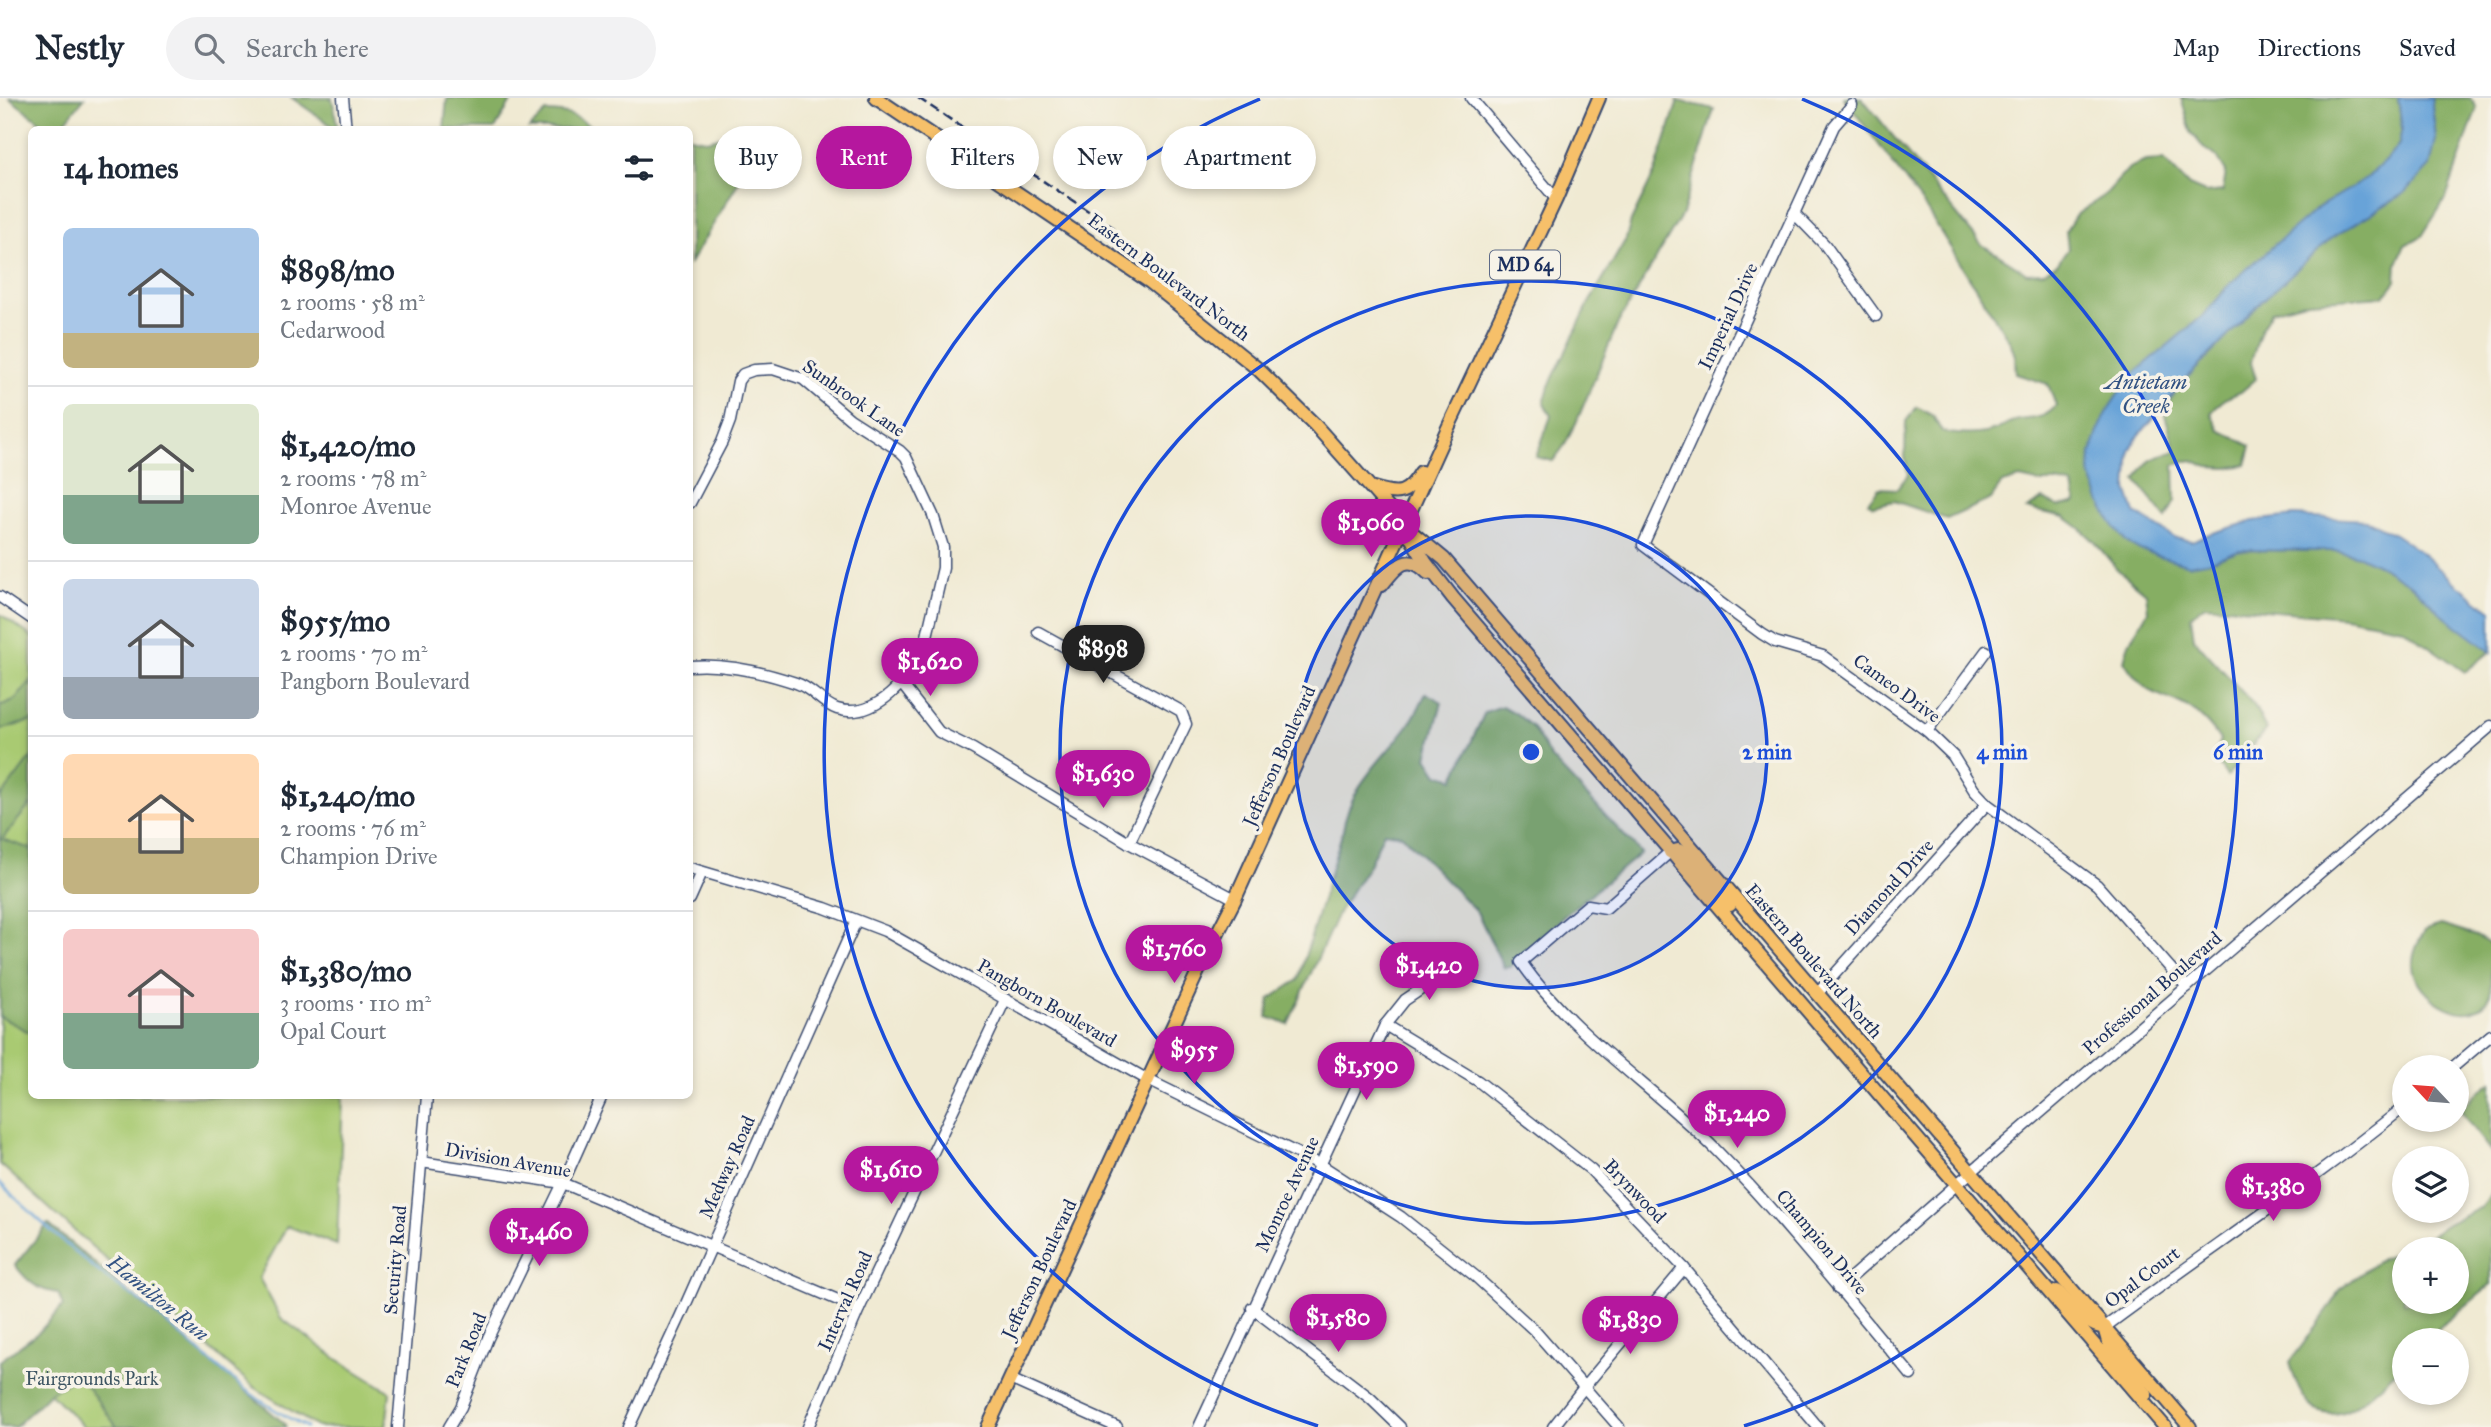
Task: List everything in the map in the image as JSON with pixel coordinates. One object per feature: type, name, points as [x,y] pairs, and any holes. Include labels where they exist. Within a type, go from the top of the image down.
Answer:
[{"type":"main road","name":"Eastern Boulevard North","points":[[876,98],[1096,244],[1207,326],[1258,369],[1315,425],[1404,526],[1426,563],[1453,598],[2166,1427]]},
{"type":"main road","name":"Jefferson Boulevard","points":[[988,1427],[1148,1080],[1235,899],[1447,430],[1556,199],[1599,98]]},
{"type":"main road","points":[[1371,488],[1399,494],[1412,486],[1447,430]]},
{"type":"main road","name":"Eastern Boulevard North","points":[[1404,526],[1438,552],[2190,1427]]},
{"type":"main road","points":[[1368,605],[1396,567],[1408,563],[1421,566],[1453,598]]},
{"type":"main road","points":[[1671,852],[1678,850],[1685,855],[1731,906],[1749,914]]},
{"type":"main road","points":[[1725,915],[1744,928],[1797,989],[1808,996],[1817,994]]},
{"type":"main road","points":[[2020,1259],[2076,1308],[2090,1324],[2098,1328],[2105,1327],[2109,1345],[2142,1388],[2166,1427]]},
{"type":"street","points":[[344,98],[346,126]]},
{"type":"street","points":[[1471,98],[1556,199]]},
{"type":"street","name":"Imperial Drive","points":[[1643,545],[1834,126],[1852,105]]},
{"type":"street","points":[[1794,213],[1825,245],[1876,316]]},
{"type":"street","name":"Sunbrook Lane","points":[[693,497],[722,442],[730,421],[737,382],[743,374],[754,370],[773,369],[803,379],[850,419],[900,451],[912,467],[933,515],[944,557],[924,649],[913,670],[873,706],[845,711],[835,708],[798,684],[723,666],[693,666]]},
{"type":"street","name":"Cameo Drive","points":[[1643,545],[1762,634],[1775,642],[1822,656],[1927,731],[1953,756],[1974,790],[1987,804],[2097,885],[2187,987]]},
{"type":"street","points":[[0,597],[28,616]]},
{"type":"street","points":[[1038,632],[1181,711],[1186,724],[1129,843]]},
{"type":"street","points":[[1927,731],[1986,651]]},
{"type":"street","points":[[901,683],[939,733],[973,749],[1129,843],[1235,899]]},
{"type":"street","name":"Professional Boulevard","points":[[1839,1289],[1971,1172],[2491,726]]},
{"type":"street","name":"Diamond Drive","points":[[1817,994],[1987,804]]},
{"type":"street","name":"Champion Drive","points":[[1671,852],[1606,908],[1588,905],[1521,962],[1574,1022],[1715,1149],[1759,1195],[1911,1375]]},
{"type":"street","name":"Pangborn Boulevard","points":[[693,869],[825,908],[897,937],[1148,1080],[1321,1165],[1401,1217],[1475,1276],[1535,1331],[1619,1427]]},
{"type":"street","points":[[693,893],[702,872]]},
{"type":"street","name":"Medway Road","points":[[629,1427],[856,921]]},
{"type":"street","name":"Monroe Avenue","points":[[1199,1427],[1385,1026],[1405,1000],[1457,965]]},
{"type":"street","name":"Interval Road","points":[[808,1427],[859,1309],[1005,1000]]},
{"type":"street","name":"Brynwood","points":[[1385,1026],[1478,1081],[1591,1170],[1685,1268],[1818,1427]]},
{"type":"street","points":[[2467,1055],[2491,1035]]},
{"type":"street","name":"Security Road","points":[[398,1427],[427,1099]]},
{"type":"street","name":"Park Road","points":[[449,1427],[601,1099]]},
{"type":"street","name":"Opal Court","points":[[2105,1327],[2363,1141],[2392,1117]]},
{"type":"street","name":"Division Avenue","points":[[421,1162],[563,1183],[859,1309]]},
{"type":"street","points":[[1553,1427],[1685,1268]]},
{"type":"street","points":[[1252,1308],[1370,1398],[1400,1427]]},
{"type":"street","points":[[1010,1378],[1117,1427]]},
{"type":"green space","points":[[9,98],[84,98],[62,126],[46,126]]},
{"type":"green space","points":[[292,98],[332,98],[337,126],[332,126]]},
{"type":"green space","points":[[447,98],[513,98],[497,126],[444,126]]},
{"type":"green space","points":[[1844,98],[1862,98],[1981,244],[2027,273],[2043,272],[2058,263],[2068,249],[2066,231],[2076,215],[2105,195],[2129,168],[2146,161],[2164,160],[2189,186],[2205,193],[2223,191],[2226,172],[2217,157],[2203,147],[2191,132],[2181,98],[2398,98],[2402,128],[2399,144],[2389,157],[2366,179],[2319,207],[2231,283],[2205,314],[2129,378],[2101,503],[2211,561],[2239,550],[2337,551],[2359,556],[2413,586],[2445,617],[2491,651],[2465,672],[2403,628],[2345,617],[2205,605],[2191,616],[2194,639],[2254,705],[2266,729],[2227,776],[2213,756],[2220,740],[2207,723],[2186,706],[2149,690],[2141,684],[2124,661],[2129,643],[2148,611],[2146,593],[2117,569],[2094,541],[2065,517],[2027,509],[2043,499],[2059,507],[2076,502],[2073,485],[2020,478],[2002,483],[1991,499],[1947,519],[1894,501],[1873,506],[1868,502],[1879,488],[1897,489],[1908,475],[1905,457],[1906,421],[1917,407],[1933,416],[1942,432],[1969,434],[1990,432],[2017,420],[2040,417],[2056,406],[2048,384],[2016,374],[2011,344],[1923,204]]},
{"type":"green space","points":[[2431,98],[2470,98],[2477,108],[2446,198],[2422,236],[2405,245],[2397,263],[2396,281],[2384,296],[2308,301],[2272,311],[2262,327],[2251,362],[2256,379],[2241,392],[2224,399],[2211,413],[2219,430],[2251,446],[2246,465],[2208,467],[2192,460],[2174,465],[2175,501],[2166,518],[2136,480],[2152,460],[2176,451],[2163,409],[2185,380],[2265,298],[2330,239],[2406,192],[2436,139]]},
{"type":"green space","points":[[1678,101],[1714,109],[1682,214],[1618,323],[1564,446],[1553,461],[1536,457],[1551,416],[1544,404],[1549,386],[1589,303],[1626,239],[1631,221],[1655,172]]},
{"type":"green space","points":[[546,112],[572,116],[590,126],[532,126]]},
{"type":"green space","points":[[693,138],[714,138],[714,189],[734,189],[693,258]]},
{"type":"green space","points":[[0,614],[28,634],[28,1099],[343,1099],[337,1245],[287,1226],[259,1278],[281,1318],[337,1359],[390,1392],[386,1427],[317,1427],[254,1387],[0,1164]]},
{"type":"green space","points":[[28,685],[28,722],[0,730],[0,706],[16,699]]},
{"type":"green space","points":[[1426,693],[1442,702],[1427,757],[1438,774],[1454,779],[1485,712],[1502,706],[1532,727],[1551,758],[1641,853],[1564,916],[1510,967],[1504,968],[1477,912],[1402,835],[1384,832],[1369,865],[1339,911],[1288,1024],[1267,1017],[1270,999],[1298,980],[1352,800],[1368,775],[1410,723]]},
{"type":"green space","points":[[28,761],[28,808],[2,839],[28,848],[28,1031],[0,1017],[0,798]]},
{"type":"green space","points":[[2441,925],[2476,936],[2491,945],[2490,994],[2482,1006],[2472,1011],[2459,1012],[2434,1000],[2416,978],[2413,961],[2418,943],[2425,930]]},
{"type":"green space","points":[[2491,1082],[2491,1152],[2469,1122],[2469,1101]]},
{"type":"green space","points":[[2491,1193],[2491,1285],[2469,1303],[2469,1237],[2429,1237],[2449,1223],[2469,1223],[2469,1213],[2482,1207]]},
{"type":"green space","points":[[48,1224],[286,1427],[117,1427],[79,1376],[50,1393],[15,1427],[0,1427],[0,1361],[39,1332],[63,1306],[58,1293],[34,1284],[15,1265]]},
{"type":"green space","points":[[2392,1255],[2392,1314],[2455,1314],[2439,1328],[2392,1328],[2392,1375],[2362,1402],[2348,1410],[2335,1414],[2324,1413],[2315,1409],[2302,1394],[2290,1362],[2331,1306],[2339,1290],[2381,1259]]},
{"type":"green space","name":"Fairgrounds Park","points":[[95,1318],[186,1427],[84,1427],[33,1376]]},
{"type":"water","name":"Antietam Creek","points":[[2398,98],[2431,98],[2436,139],[2430,166],[2406,192],[2330,239],[2265,298],[2185,380],[2136,439],[2130,451],[2127,489],[2135,513],[2175,538],[2192,541],[2253,521],[2294,516],[2366,520],[2393,533],[2418,550],[2491,611],[2491,652],[2445,617],[2413,586],[2359,556],[2337,551],[2239,550],[2211,561],[2189,565],[2140,550],[2126,542],[2111,522],[2090,474],[2091,453],[2098,432],[2109,408],[2129,378],[2205,314],[2231,283],[2319,207],[2366,179],[2389,157],[2399,144],[2402,128]]},
{"type":"waterway","name":"Hamilton Run","points":[[0,1183],[80,1256],[148,1307],[224,1373],[265,1403],[307,1427]]},
{"type":"railway","points":[[918,98],[1114,228]]}]
